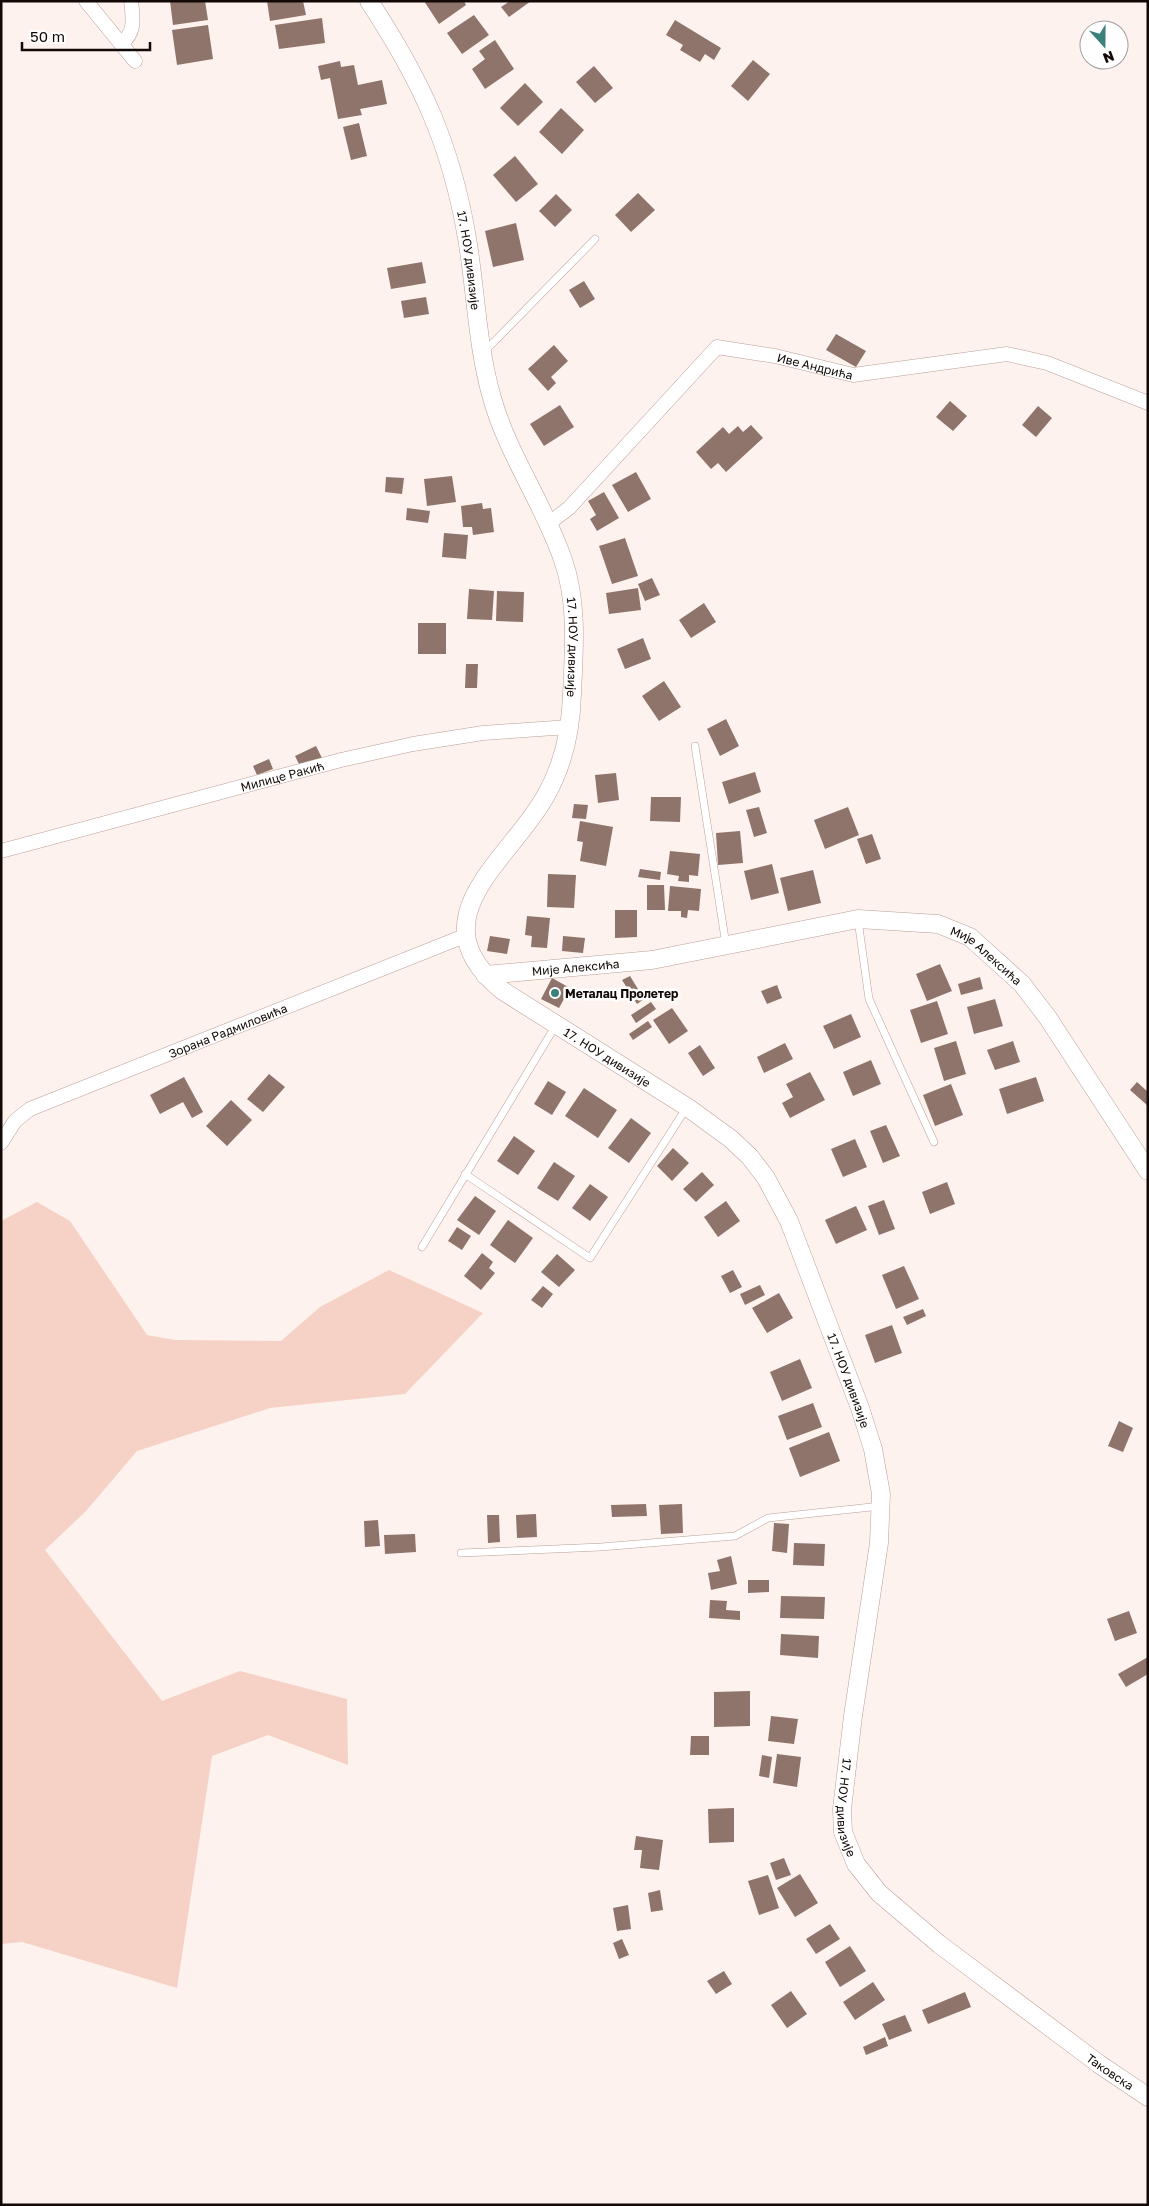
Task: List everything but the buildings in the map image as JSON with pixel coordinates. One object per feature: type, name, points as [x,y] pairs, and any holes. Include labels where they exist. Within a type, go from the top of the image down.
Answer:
[{"type":"street","points":[[86,1],[135,61]]},
{"type":"street","points":[[121,44],[130,35],[133,26],[130,1]]},
{"type":"street","name":"17. НОУ дивизије","points":[[369,1],[412,70],[442,138],[457,188],[467,236],[482,354],[500,423],[563,559],[571,599],[573,663],[569,727],[560,764],[548,794],[526,826],[482,880],[471,900],[467,918],[467,935],[474,958],[485,975],[512,998],[687,1108],[725,1135],[750,1157],[772,1186],[783,1208],[862,1415],[877,1466],[882,1506],[877,1559],[844,1786],[842,1822],[846,1844],[867,1880],[899,1912],[1073,2044]]},
{"type":"street","name":"Иве Андрића","points":[[548,524],[569,508],[717,347],[775,356],[853,375],[1007,354],[1047,363],[1148,403]]},
{"type":"street","name":"Милице Ракић","points":[[1,851],[369,754],[453,737],[569,727]]},
{"type":"street","name":"Мије Алексића","points":[[485,975],[617,965],[652,960],[858,919],[938,924],[970,937],[1022,984],[1048,1018],[1148,1171]]},
{"type":"street","name":"Зорана Радмиловића","points":[[1,1143],[15,1121],[30,1109],[467,935]]},
{"type":"street","name":"Таковска","points":[[1073,2044],[1148,2098]]},
{"type":"lane","points":[[482,354],[595,239]]},
{"type":"lane","points":[[695,746],[726,946]]},
{"type":"lane","points":[[858,919],[870,999],[934,1142]]},
{"type":"lane","points":[[422,1247],[556,1025]]},
{"type":"lane","points":[[465,1174],[590,1258],[687,1108]]},
{"type":"lane","points":[[461,1553],[601,1547],[735,1536],[768,1518],[882,1506]]},
{"type":"shaded area","points":[[37,1202],[70,1221],[147,1335],[175,1340],[281,1341],[320,1307],[389,1270],[483,1313],[405,1394],[270,1408],[137,1451],[86,1511],[45,1550],[162,1701],[240,1671],[347,1699],[348,1765],[268,1735],[212,1756],[177,1988],[22,1942],[1,1944],[1,1221]]},
{"type":"place","name":"Металац Пролетер","points":[[555,993]]}]
